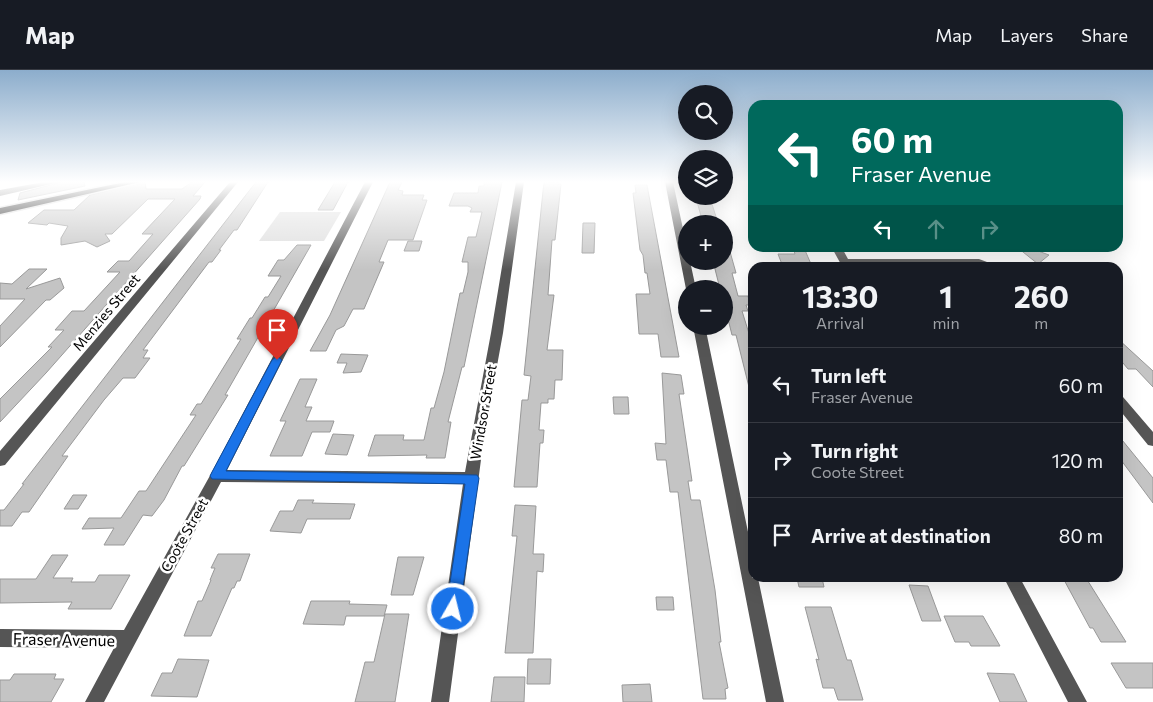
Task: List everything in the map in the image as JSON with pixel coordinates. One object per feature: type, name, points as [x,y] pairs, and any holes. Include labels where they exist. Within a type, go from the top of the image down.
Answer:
[{"type":"street","name":"Menzies Street","points":[[0,461],[6,446],[209,211]]},
{"type":"street","name":"Coote Street","points":[[94,702],[216,476],[354,211]]},
{"type":"street","name":"Windsor Street","points":[[440,702],[472,478],[515,211]]},
{"type":"street","points":[[675,211],[689,280]]},
{"type":"street","points":[[701,335],[748,568]]},
{"type":"street","points":[[1123,406],[1153,441]]},
{"type":"street","points":[[216,476],[472,478]]},
{"type":"street","points":[[751,582],[775,702]]},
{"type":"street","points":[[1014,582],[1078,702]]},
{"type":"street","name":"Fraser Avenue","points":[[0,638],[127,639]]},
{"type":"shaded area","points":[[280,212],[341,212],[324,241],[259,241]]},
{"type":"building","points":[[42,211],[135,211],[112,234],[105,234],[110,241],[97,247],[85,241],[61,245],[61,238],[68,226],[49,223],[47,225],[28,223]]},
{"type":"building","points":[[163,211],[189,211],[46,373],[0,422],[0,399],[52,347],[48,347],[64,330],[55,330],[72,311],[84,311],[120,272],[107,272],[118,261],[129,261],[153,234],[142,234]]},
{"type":"building","points":[[233,211],[249,211],[237,230],[234,230],[212,262],[209,262],[143,350],[148,350],[143,358],[150,358],[135,378],[123,378],[104,400],[62,456],[68,456],[29,512],[22,512],[12,526],[0,526],[0,510],[4,510],[24,484],[22,484]]},
{"type":"building","points":[[377,211],[423,211],[413,240],[388,240],[379,262],[384,262],[364,309],[353,309],[344,326],[336,330],[326,351],[310,351],[330,315]]},
{"type":"building","points":[[496,211],[464,367],[462,367],[448,422],[451,422],[445,458],[426,458],[427,455],[368,456],[375,435],[404,435],[403,440],[424,440],[431,408],[434,408],[444,372],[460,293],[463,293],[468,272],[468,262],[462,262],[468,237],[476,237],[482,212],[470,212]]},
{"type":"building","points":[[541,211],[558,211],[555,240],[552,240],[548,295],[554,295],[547,350],[563,350],[562,380],[555,380],[554,399],[548,399],[548,403],[541,403],[539,430],[544,430],[543,443],[540,443],[537,487],[514,487],[522,400],[528,400],[531,376],[524,375]]},
{"type":"building","points":[[635,211],[652,211],[679,357],[661,357],[658,334],[639,334],[636,294],[650,294],[643,255],[640,250]]},
{"type":"building","points":[[700,211],[714,211],[715,215],[701,215]]},
{"type":"building","points":[[583,223],[595,223],[594,253],[582,253]]},
{"type":"building","points":[[408,241],[422,241],[419,251],[404,251]]},
{"type":"building","points":[[297,245],[311,245],[225,395],[228,395],[184,466],[182,466],[164,500],[152,516],[143,515],[124,545],[104,545],[114,528],[82,529],[89,518],[121,518],[139,491],[146,491],[196,415],[190,415],[197,404],[201,404],[241,339],[237,339],[250,318],[252,318],[265,297],[268,297],[281,276],[268,276],[278,260],[284,260]]},
{"type":"building","points":[[794,252],[806,252],[810,262],[781,262],[778,254],[795,254]]},
{"type":"building","points":[[1023,252],[1041,252],[1049,255],[1040,262],[1036,262]]},
{"type":"building","points":[[733,262],[736,273],[732,273],[738,296],[748,296],[748,305],[746,305],[748,311],[742,311],[748,330],[748,383],[736,335],[733,335],[733,280],[718,280],[715,270],[733,270]]},
{"type":"building","points":[[29,269],[47,269],[26,289],[60,278],[64,288],[50,300],[46,300],[0,347],[0,326],[25,299],[0,299],[0,283],[12,284]]},
{"type":"building","points":[[1123,344],[1153,371],[1153,387],[1136,369],[1128,369],[1123,363]]},
{"type":"building","points":[[341,354],[368,355],[361,372],[343,373],[347,363],[337,363]]},
{"type":"building","points":[[662,373],[681,375],[684,394],[679,394],[692,481],[688,481],[691,500],[700,500],[715,590],[721,642],[719,642],[728,688],[725,689],[726,699],[703,699],[678,492],[670,492],[666,460],[657,460],[655,443],[666,444]]},
{"type":"building","points":[[300,379],[317,379],[305,407],[312,407],[306,421],[334,421],[330,432],[312,432],[302,456],[270,456],[286,421],[280,421]]},
{"type":"building","points":[[613,397],[628,397],[629,414],[614,414]]},
{"type":"building","points":[[333,434],[354,435],[347,455],[325,454]]},
{"type":"building","points":[[1123,441],[1153,478],[1153,503],[1123,463]]},
{"type":"building","points":[[73,495],[87,495],[78,509],[64,509]]},
{"type":"building","points":[[298,500],[314,500],[312,503],[355,504],[350,519],[307,519],[301,533],[270,531],[280,511],[293,511]]},
{"type":"building","points":[[515,505],[536,506],[533,554],[544,554],[543,572],[537,571],[533,653],[505,653],[517,536],[512,536]]},
{"type":"building","points":[[218,554],[250,554],[240,581],[237,581],[234,588],[232,588],[211,636],[184,636],[198,601],[202,601],[211,580],[215,568],[211,568]]},
{"type":"building","points":[[52,555],[68,555],[53,578],[73,578],[71,582],[95,582],[99,575],[130,575],[111,609],[68,609],[72,602],[0,603],[0,579],[36,579]]},
{"type":"building","points":[[398,557],[424,557],[413,595],[391,595]]},
{"type":"building","points":[[798,582],[823,582],[824,587],[799,587]]},
{"type":"building","points":[[1065,582],[1088,582],[1126,642],[1101,642],[1093,628],[1090,628]]},
{"type":"building","points":[[909,585],[928,586],[941,621],[922,621]]},
{"type":"building","points":[[656,597],[673,597],[674,610],[657,610]]},
{"type":"building","points":[[311,601],[350,601],[349,604],[387,605],[384,616],[346,616],[344,625],[303,624]]},
{"type":"building","points":[[805,607],[831,607],[847,660],[851,660],[863,700],[838,700],[834,688],[823,688],[816,659],[819,660]]},
{"type":"building","points":[[385,614],[409,614],[395,702],[355,702],[365,662],[374,662]]},
{"type":"building","points":[[944,616],[983,616],[1000,646],[971,646],[969,642],[955,642]]},
{"type":"building","points":[[178,659],[209,660],[197,697],[151,696],[162,673],[172,673]]},
{"type":"building","points":[[528,659],[551,659],[550,684],[527,684]]},
{"type":"building","points":[[1111,663],[1153,663],[1153,688],[1126,688]]},
{"type":"building","points":[[987,673],[1014,674],[1027,702],[1000,702]]},
{"type":"building","points":[[14,674],[56,674],[54,679],[64,679],[51,702],[0,702],[0,680],[10,680]]},
{"type":"building","points":[[494,677],[525,677],[524,702],[491,702]]},
{"type":"building","points":[[650,684],[652,702],[623,702],[622,685]]},
{"type":"route","points":[[277,360],[216,476],[472,478],[453,609]]}]
